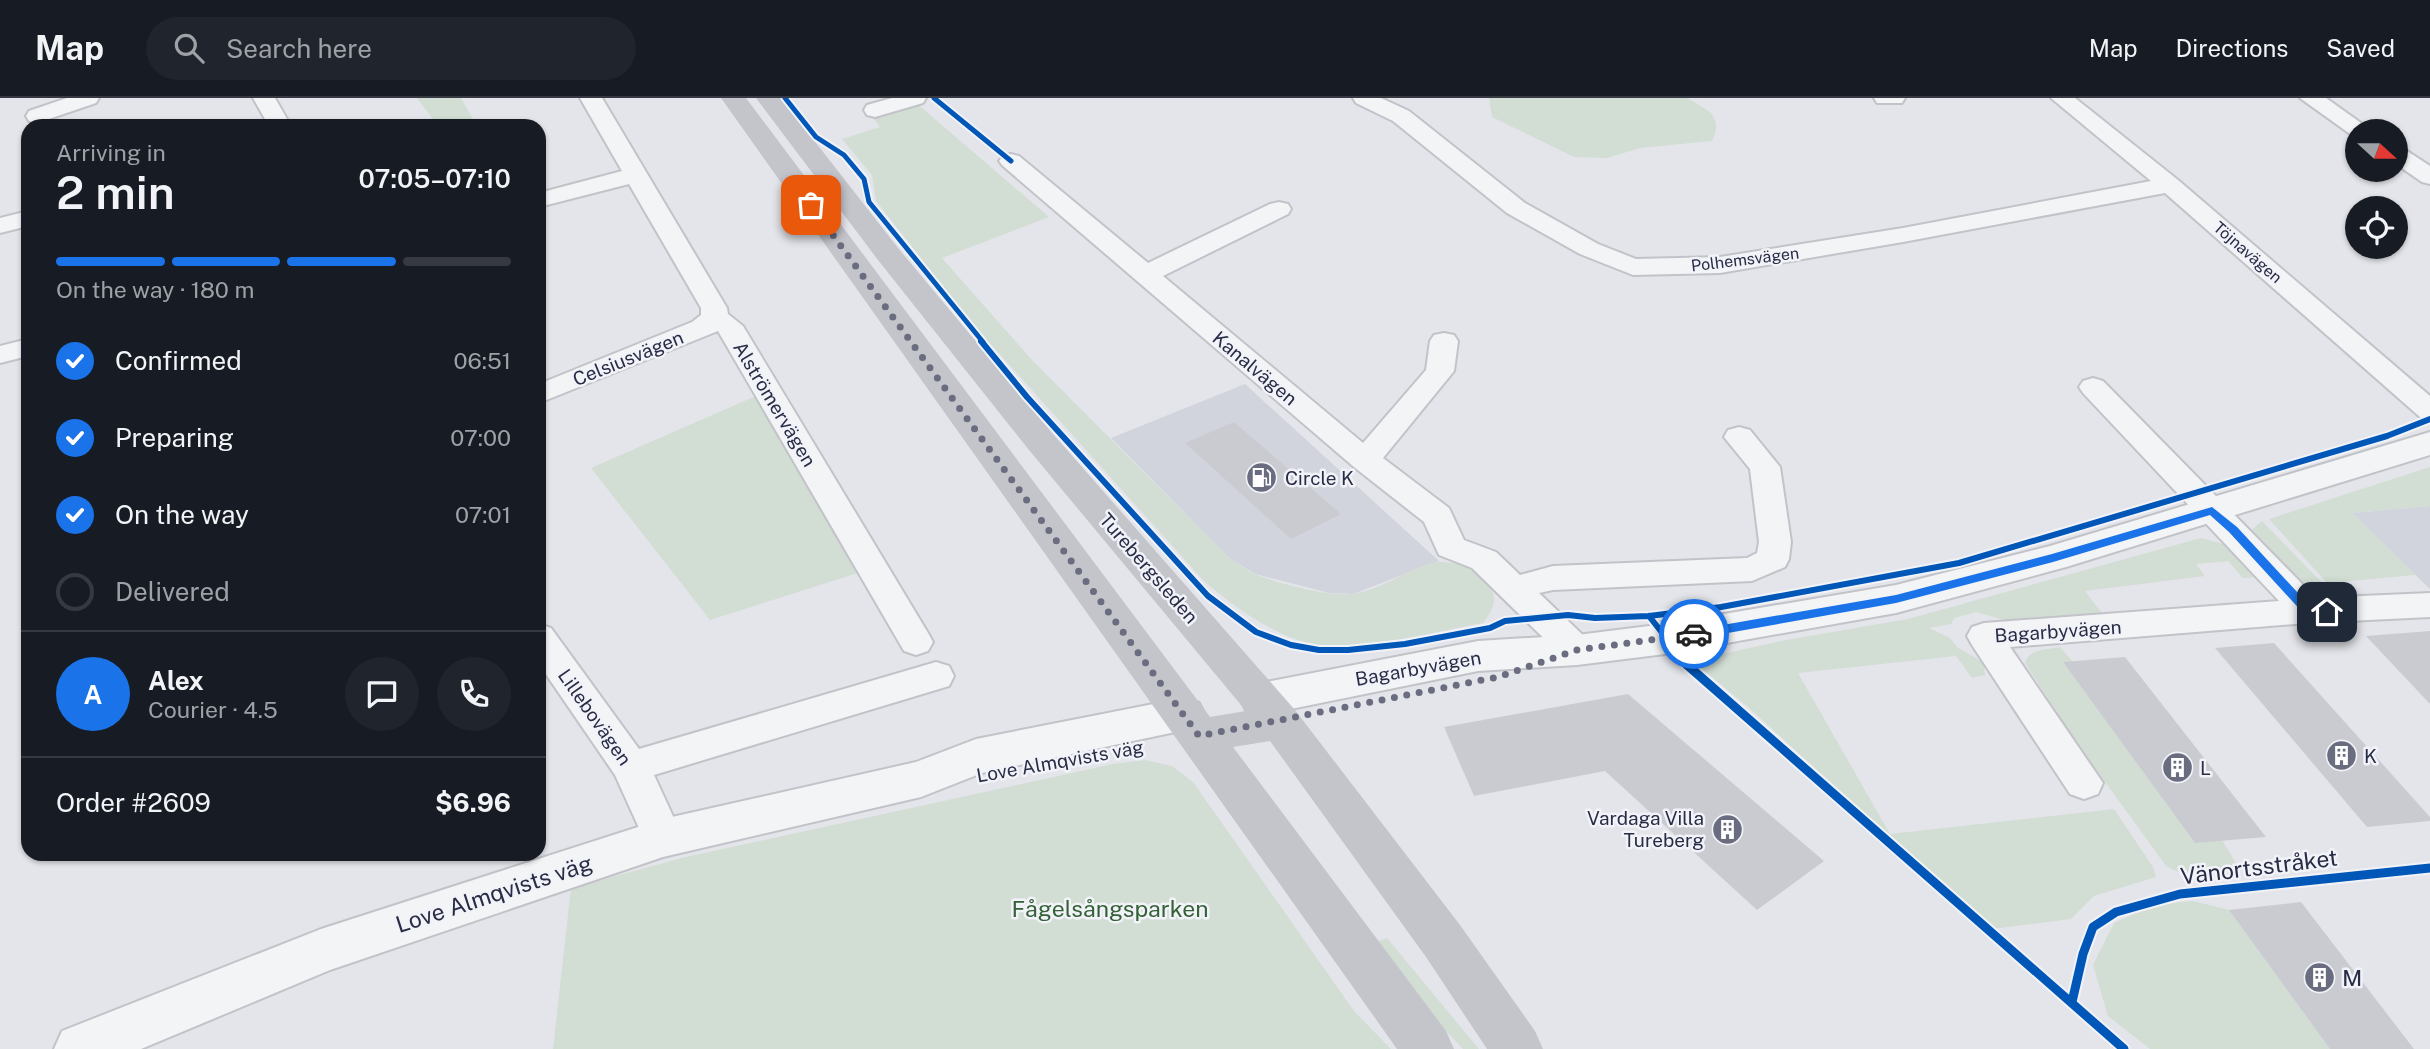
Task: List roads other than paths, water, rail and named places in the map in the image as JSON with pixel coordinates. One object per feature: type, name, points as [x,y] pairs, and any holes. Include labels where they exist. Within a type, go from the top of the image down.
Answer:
[{"type":"main road","points":[[733,98],[1428,1049]]},
{"type":"main road","name":"Turebergsleden","points":[[768,98],[888,254],[1032,432],[1270,710],[1443,941],[1517,1049]]},
{"type":"main road","points":[[1192,726],[1270,710]]},
{"type":"street","points":[[37,116],[88,98]]},
{"type":"street","points":[[264,98],[276,119]]},
{"type":"street","name":"Alströmervägen","points":[[591,98],[714,308],[715,318],[729,326],[916,642]]},
{"type":"street","points":[[875,110],[915,98]]},
{"type":"street","name":"Polhemsvägen","points":[[1364,98],[1401,116],[1516,208],[1589,249],[1633,267],[1720,265],[1903,235],[2170,185]]},
{"type":"street","points":[[1885,98],[1894,98]]},
{"type":"street","name":"Töjnavägen","points":[[2062,98],[2170,185],[2430,411]]},
{"type":"street","points":[[2311,98],[2345,120]]},
{"type":"street","name":"Kanalvägen","points":[[1011,162],[1365,460],[1438,516],[1451,547],[1484,561],[1577,650]]},
{"type":"street","points":[[2408,162],[2430,177]]},
{"type":"street","points":[[546,198],[635,175]]},
{"type":"street","points":[[1144,275],[1279,209]]},
{"type":"street","points":[[0,226],[21,220]]},
{"type":"street","name":"Celsiusvägen","points":[[546,391],[702,328],[715,318]]},
{"type":"street","points":[[1365,460],[1440,371],[1444,341]]},
{"type":"street","points":[[0,355],[21,349]]},
{"type":"street","points":[[2093,387],[2243,539],[2308,611]]},
{"type":"street","points":[[1514,588],[1565,577],[1752,569],[1773,559],[1775,542],[1765,467],[1739,437]]},
{"type":"street","name":"Bagarbyvägen","points":[[1270,710],[1498,677],[1577,650],[1665,639],[1896,599],[2053,558],[2430,443]]},
{"type":"street","name":"Bagarbyvägen","points":[[2084,783],[1984,636],[2308,611],[2430,606]]},
{"type":"street","name":"Lillebovägen","points":[[546,647],[631,767],[663,838]]},
{"type":"street","points":[[631,767],[936,676]]},
{"type":"street","name":"Love Almqvists väg","points":[[80,1049],[321,951],[663,838],[921,779],[986,778],[1192,726]]},
{"type":"place","name":"Circle K","points":[[1262,478]]},
{"type":"place","name":"K","points":[[2341,756]]},
{"type":"place","name":"L","points":[[2177,768]]},
{"type":"place","name":"Vardaga Villa Tureberg","points":[[1727,829]]},
{"type":"place","name":"M","points":[[2319,978]]},
{"type":"park label","name":"Fågelsångsparken","points":[[1110,909]]}]
